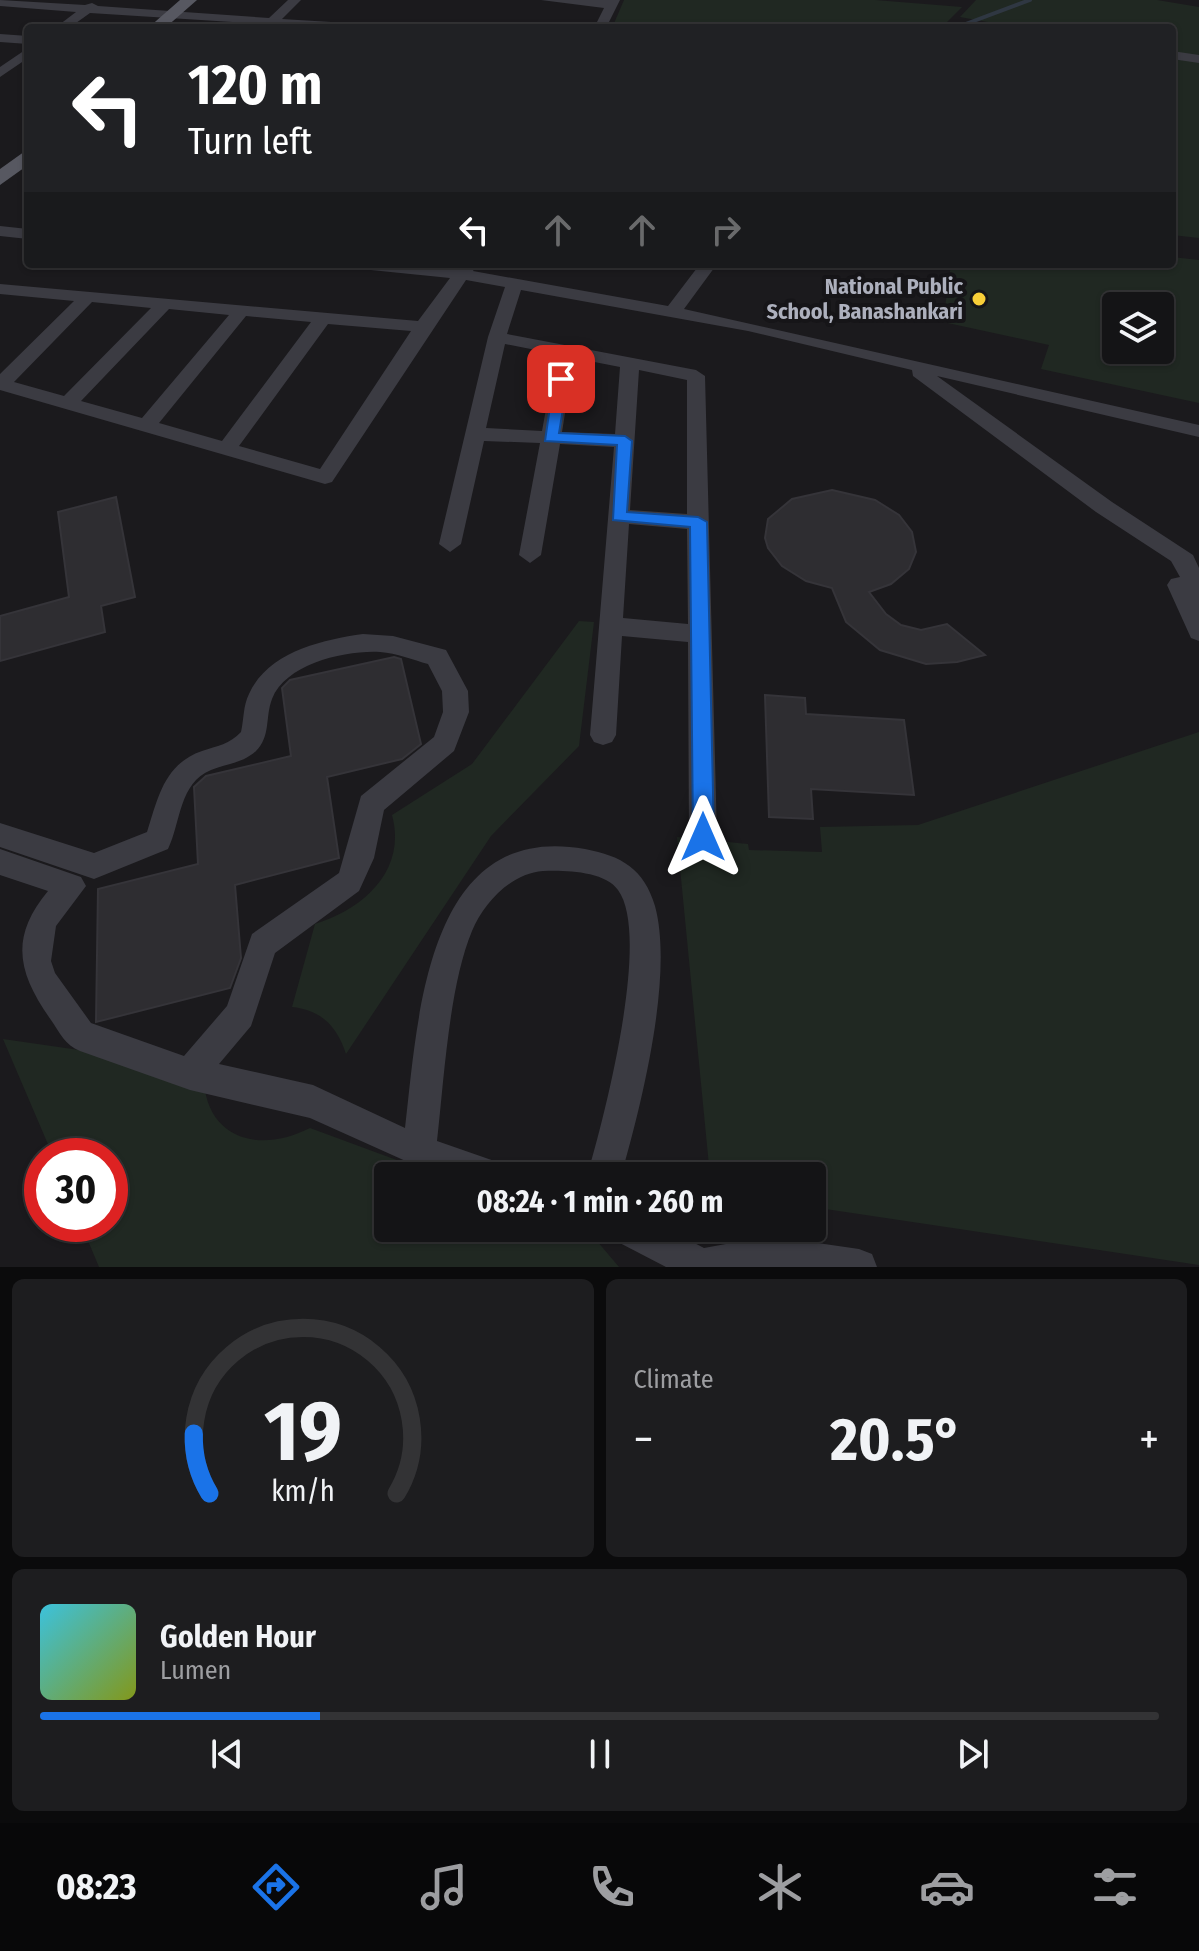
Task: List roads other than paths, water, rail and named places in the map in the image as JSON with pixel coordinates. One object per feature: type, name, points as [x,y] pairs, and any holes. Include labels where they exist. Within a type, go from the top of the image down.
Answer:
[{"type":"main road","points":[[174,22],[189,8],[208,0]]},
{"type":"main road","points":[[0,160],[24,139]]},
{"type":"main road","points":[[0,179],[24,158]]},
{"type":"street","points":[[67,24],[100,0]]},
{"type":"street","points":[[269,24],[295,0]]},
{"type":"street","points":[[549,0],[613,2],[602,24]]},
{"type":"street","points":[[0,3],[88,9],[174,22]]},
{"type":"street","points":[[189,8],[263,24]]},
{"type":"street","points":[[0,38],[24,40]]},
{"type":"street","points":[[2,70],[24,55]]},
{"type":"street","points":[[1176,56],[1199,59]]},
{"type":"street","points":[[0,231],[24,234]]},
{"type":"street","points":[[445,268],[466,269],[503,282],[673,311],[1199,431]]},
{"type":"street","points":[[673,311],[706,268]]},
{"type":"street","points":[[88,297],[0,384],[325,477],[423,327],[466,269]]},
{"type":"street","points":[[450,544],[497,337],[503,282]]},
{"type":"street","points":[[0,289],[423,327]]},
{"type":"street","points":[[68,403],[164,304]]},
{"type":"street","points":[[146,426],[241,311]]},
{"type":"street","points":[[226,449],[323,318]]},
{"type":"street","points":[[497,337],[696,376],[703,837]]},
{"type":"street","points":[[530,555],[566,350]]},
{"type":"street","points":[[603,735],[630,363]]},
{"type":"street","points":[[912,366],[1150,539],[1192,561],[1199,598]]},
{"type":"street","points":[[475,434],[625,441]]},
{"type":"street","points":[[619,516],[698,522]]},
{"type":"street","points":[[1150,539],[1173,571],[1199,632]]},
{"type":"street","points":[[611,626],[701,634]]},
{"type":"street","points":[[0,862],[94,866],[158,840],[169,798],[180,779],[197,764],[244,746],[258,726],[260,697],[282,667],[322,652],[378,643],[437,657],[455,691],[456,712],[445,743],[371,804],[360,858],[349,882],[263,944],[240,1015],[190,1074]]},
{"type":"street","points":[[0,835],[71,886],[42,921],[36,961],[41,980],[80,1035],[190,1074],[313,1102],[419,1152],[449,1162]]},
{"type":"street","points":[[419,1152],[434,1024],[461,921],[490,881],[517,862],[574,859],[617,873],[630,881],[638,899],[642,932],[635,1058],[608,1162]]},
{"type":"street","points":[[655,1242],[701,1267],[770,1260],[859,1267]]},
{"type":"waterway","points":[[966,24],[1030,0]]},
{"type":"place","name":"National Public School, Banashankari","points":[[979,299]]}]
